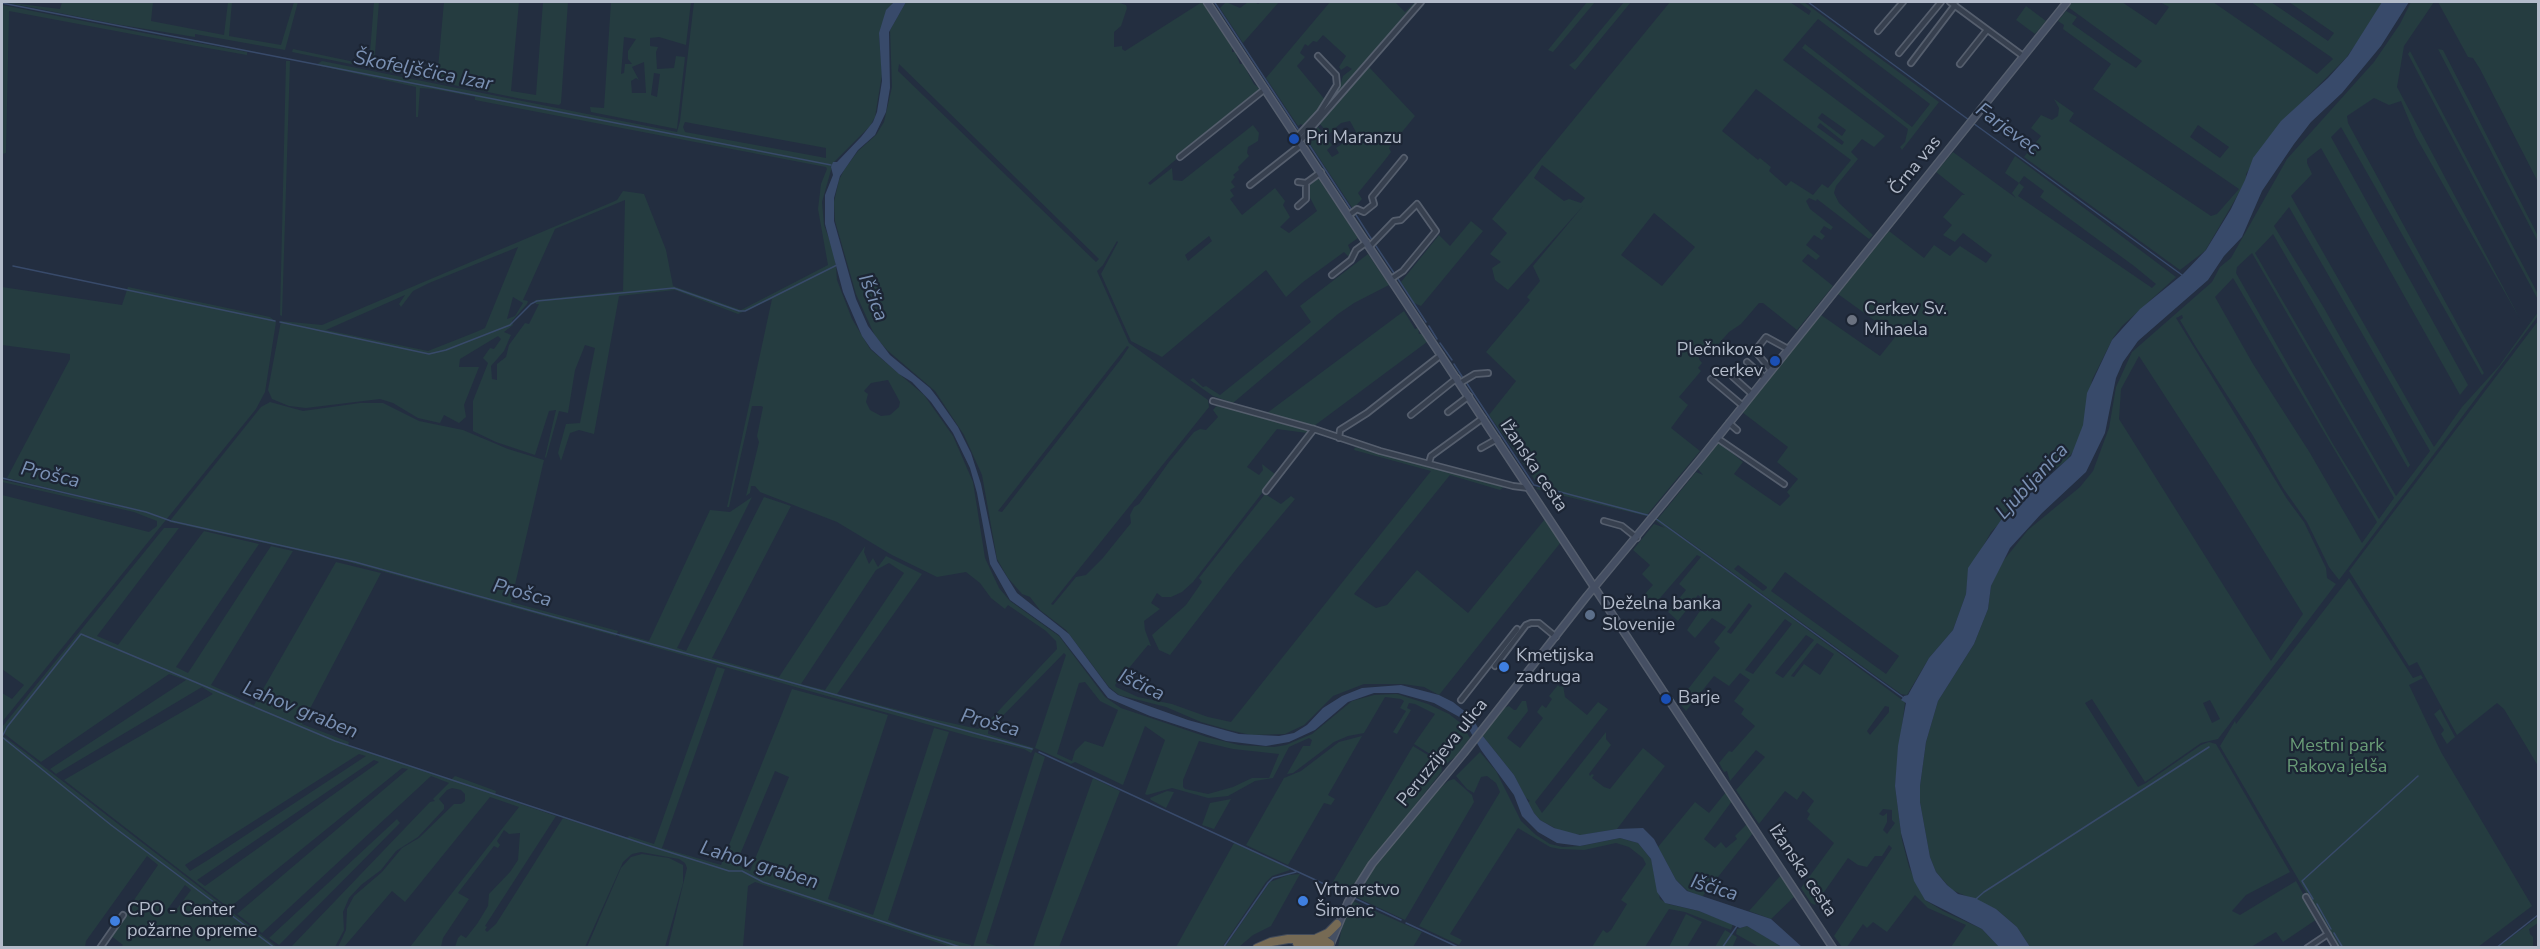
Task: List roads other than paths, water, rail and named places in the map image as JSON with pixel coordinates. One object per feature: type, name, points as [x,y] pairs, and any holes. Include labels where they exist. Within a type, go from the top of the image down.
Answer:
[{"type":"highway","points":[[1317,938],[1328,933],[1338,924]]},
{"type":"highway","points":[[1257,948],[1279,940],[1317,938],[1326,940],[1329,946]]},
{"type":"highway","points":[[1266,948],[1290,943],[1329,946]]},
{"type":"street","points":[[1250,185],[1300,140],[1421,2]]},
{"type":"street","points":[[1878,32],[1903,2]]},
{"type":"street","points":[[1899,53],[1941,2]]},
{"type":"street","points":[[1950,2],[2023,56]]},
{"type":"street","name":"Črna vas","points":[[1595,587],[1654,517],[2067,2]]},
{"type":"street","name":"Ižanska cesta","points":[[1211,3],[1441,355],[1822,928],[1833,948]]},
{"type":"street","points":[[1911,63],[1955,5]]},
{"type":"street","points":[[1960,64],[1987,30]]},
{"type":"street","points":[[1300,140],[1337,85],[1336,75],[1318,56]]},
{"type":"street","points":[[1180,157],[1265,88]]},
{"type":"street","points":[[1349,214],[1358,209],[1364,212],[1374,204],[1372,197],[1404,158]]},
{"type":"street","points":[[1298,182],[1306,183],[1321,172]]},
{"type":"street","points":[[1298,206],[1306,199],[1306,183]]},
{"type":"street","points":[[1332,275],[1351,260],[1356,250],[1368,244],[1394,221],[1401,220],[1417,204],[1436,231],[1403,271],[1391,279]]},
{"type":"street","points":[[1771,370],[1755,351],[1766,338],[1788,349]]},
{"type":"street","points":[[1339,438],[1340,430],[1367,413],[1441,355]]},
{"type":"street","points":[[1747,362],[1765,378]]},
{"type":"street","points":[[1411,415],[1458,380],[1475,374],[1488,373]]},
{"type":"street","points":[[1733,377],[1752,394]]},
{"type":"street","points":[[1711,379],[1743,406]]},
{"type":"street","points":[[1448,412],[1469,396]]},
{"type":"street","points":[[1213,401],[1429,463],[1530,488]]},
{"type":"street","points":[[1429,463],[1431,456],[1483,418]]},
{"type":"street","points":[[1729,423],[1737,430]]},
{"type":"street","points":[[1266,491],[1314,429]]},
{"type":"street","points":[[1717,438],[1784,484]]},
{"type":"street","points":[[1481,448],[1497,439]]},
{"type":"street","points":[[1604,521],[1622,526],[1636,538]]},
{"type":"street","name":"Peruzzijeva ulica","points":[[1329,946],[1348,902],[1372,864],[1464,753],[1595,587]]},
{"type":"street","points":[[1495,666],[1526,625],[1539,623],[1556,637]]},
{"type":"street","points":[[1461,700],[1517,629]]},
{"type":"street","points":[[2306,897],[2336,948]]},
{"type":"street","points":[[100,948],[123,915]]},
{"type":"street","points":[[2307,948],[2328,934]]},
{"type":"water","name":"Iščica","points":[[894,2],[906,2],[889,32],[890,88],[886,112],[875,135],[858,150],[840,176],[834,198],[834,221],[856,299],[868,326],[890,355],[930,388],[958,427],[971,453],[981,484],[997,561],[1017,593],[1069,634],[1109,688],[1118,695],[1188,720],[1239,734],[1279,736],[1294,733],[1307,725],[1323,708],[1342,696],[1362,688],[1401,685],[1439,695],[1453,702],[1472,717],[1482,735],[1514,775],[1540,820],[1554,828],[1580,835],[1617,829],[1643,828],[1654,839],[1676,880],[1687,891],[1771,919],[1802,947],[1782,947],[1747,926],[1740,928],[1699,911],[1665,903],[1657,892],[1651,859],[1638,843],[1620,838],[1580,846],[1557,843],[1538,832],[1522,816],[1514,795],[1481,750],[1463,719],[1434,703],[1398,693],[1374,693],[1348,702],[1315,730],[1289,742],[1266,746],[1226,741],[1150,716],[1108,698],[1059,635],[1010,600],[990,564],[970,468],[953,433],[931,402],[912,382],[899,374],[871,349],[862,336],[843,292],[825,224],[825,195],[833,175],[831,167],[833,162],[837,162],[861,137],[873,122],[877,112],[882,81],[879,33],[886,10]]},
{"type":"water","points":[[2382,2],[2409,2],[2381,46],[2342,93],[2311,122],[2294,144],[2262,191],[2242,237],[2224,256],[2208,280],[2138,341],[2123,362],[2116,378],[2105,433],[2086,472],[2042,513],[2010,548],[1991,586],[1988,609],[1974,644],[1938,701],[1926,742],[1920,786],[1920,802],[1930,857],[1936,872],[1947,885],[1958,894],[1975,898],[1996,909],[2017,927],[2030,947],[1999,947],[1982,929],[1925,900],[1914,881],[1901,833],[1895,786],[1898,746],[1906,703],[1901,700],[1908,695],[1929,658],[1953,630],[1966,594],[1968,568],[2001,520],[2071,456],[2083,425],[2087,393],[2112,340],[2140,309],[2183,274],[2206,250],[2231,209],[2253,158],[2281,121],[2328,78],[2348,56]]},
{"type":"waterway","name":"Farjevec","points":[[1808,2],[1969,120]]},
{"type":"waterway","name":"Škofeljščica Izar","points":[[2,3],[831,165]]},
{"type":"waterway","points":[[1215,3],[1298,129]]},
{"type":"waterway","name":"Farjevec","points":[[1973,123],[2182,275]]},
{"type":"waterway","points":[[1306,140],[1351,209]]},
{"type":"waterway","points":[[1356,215],[1372,240]]},
{"type":"waterway","points":[[1376,246],[1394,273]]},
{"type":"waterway","points":[[280,322],[429,354],[446,350],[510,325],[537,301],[674,288],[739,311],[745,311],[837,265]]},
{"type":"waterway","points":[[13,266],[275,321]]},
{"type":"waterway","points":[[1398,279],[1426,322]]},
{"type":"waterway","points":[[1429,326],[1437,339]]},
{"type":"waterway","points":[[1440,343],[1452,360]]},
{"type":"waterway","points":[[1454,364],[1463,378]]},
{"type":"waterway","points":[[1466,382],[1534,485],[1651,516]]},
{"type":"waterway","name":"Prošca","points":[[2,478],[146,512],[171,521],[355,562],[1032,749]]},
{"type":"waterway","points":[[1655,518],[1904,698]]},
{"type":"waterway","name":"Lahov graben","points":[[275,948],[111,825],[2,737],[7,727],[81,634],[335,741],[647,845],[729,871],[742,871],[763,882],[963,948]]},
{"type":"waterway","points":[[1976,899],[2209,747]]},
{"type":"waterway","name":"Prošca","points":[[1039,752],[1348,895]]},
{"type":"waterway","points":[[2313,899],[2302,881],[2418,776]]},
{"type":"waterway","points":[[1223,948],[1268,883],[1273,878],[1296,872]]},
{"type":"waterway","name":"Prošca","points":[[1352,897],[1401,920]]},
{"type":"waterway","points":[[2317,904],[2331,929]]},
{"type":"waterway","points":[[2496,948],[2538,915]]},
{"type":"waterway","name":"Prošca","points":[[1406,923],[1460,948]]},
{"type":"waterway","name":"Prošca","points":[[1722,948],[1737,926]]},
{"type":"waterway","points":[[2334,933],[2343,948]]},
{"type":"place","name":"Pri Maranzu","points":[[1294,139]]},
{"type":"place","name":"Cerkev Sv. Mihaela","points":[[1852,320]]},
{"type":"place","name":"Plečnikova cerkev","points":[[1775,361]]},
{"type":"place","name":"Deželna banka Slovenije","points":[[1590,615]]},
{"type":"place","name":"Kmetijska zadruga","points":[[1504,667]]},
{"type":"place","name":"Barje","points":[[1666,699]]},
{"type":"place","name":"Vrtnarstvo Šimenc","points":[[1303,901]]},
{"type":"place","name":"CPO - Center požarne opreme","points":[[115,921]]},
{"type":"water label","name":"Ljubljanica","points":[[2033,482]]},
{"type":"park label","name":"Mestni park Rakova jelša","points":[[2337,757]]}]
